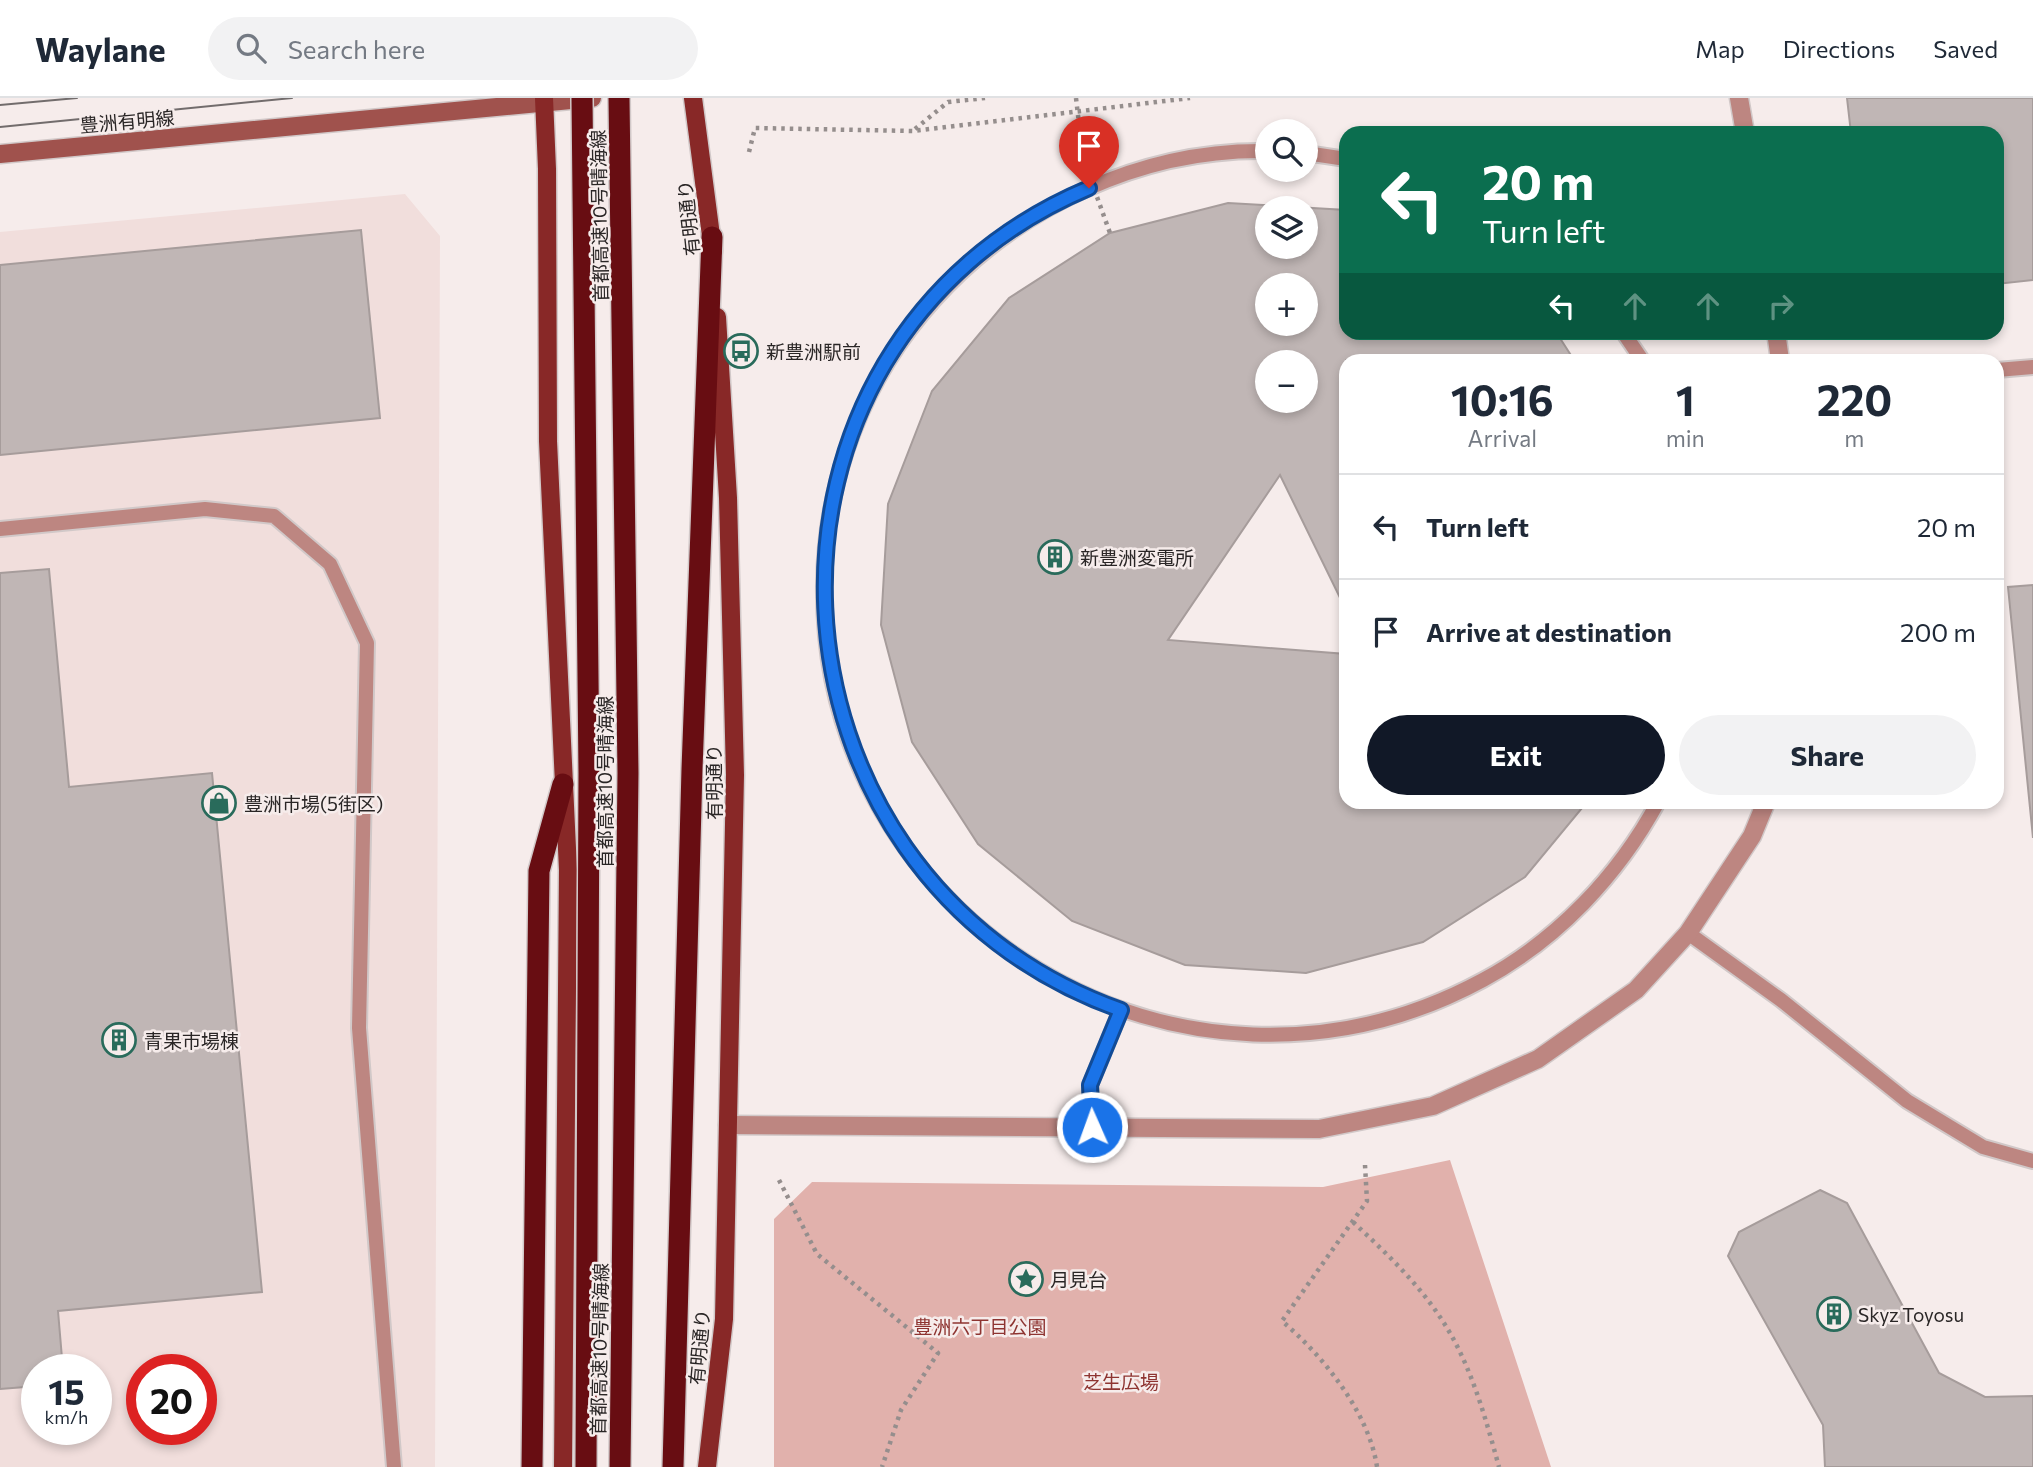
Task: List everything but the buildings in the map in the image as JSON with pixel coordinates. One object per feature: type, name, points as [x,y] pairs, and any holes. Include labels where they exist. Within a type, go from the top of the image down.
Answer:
[{"type":"highway","name":"首都高速10号晴海線","points":[[582,98],[589,759],[586,1467]]},
{"type":"highway","name":"首都高速10号晴海線","points":[[620,98],[628,773],[620,1467]]},
{"type":"highway","points":[[673,1467],[692,769],[712,236]]},
{"type":"highway","points":[[532,1467],[535,991],[539,872],[563,784]]},
{"type":"main road","name":"豊洲有明線","points":[[0,154],[544,100],[592,98]]},
{"type":"main road","name":"有明通り","points":[[693,98],[712,236],[728,498],[735,775],[724,1319],[708,1467]]},
{"type":"main road","points":[[544,100],[547,169],[548,441],[568,870],[563,1467]]},
{"type":"street","points":[[1739,98],[1744,126]]},
{"type":"street","points":[[728,1125],[1319,1129],[1433,1106],[1538,1059],[1636,990],[1689,933],[1752,835],[1763,809]]},
{"type":"lane","points":[[1255,152],[1170,161],[1103,182],[1044,210],[975,258],[920,316],[881,374],[846,451],[827,530],[823,597],[829,666],[852,749],[892,829],[943,894],[996,944],[1059,984],[1121,1010],[1202,1031],[1265,1036],[1335,1031],[1393,1018],[1435,1003],[1521,957],[1574,913],[1627,852],[1654,809]]},
{"type":"lane","points":[[1318,155],[1339,158]]},
{"type":"lane","points":[[2004,369],[2033,367]]},
{"type":"lane","points":[[0,529],[205,509],[274,516],[330,564],[367,643],[359,1028],[394,1467]]},
{"type":"lane","points":[[1689,933],[1781,1000],[1907,1101],[1983,1147],[2033,1161]]},
{"type":"lane","points":[[1092,1127],[1090,1085],[1121,1010]]},
{"type":"path","points":[[913,131],[948,102],[985,98]]},
{"type":"path","points":[[1076,98],[1083,158],[1111,233]]},
{"type":"path","points":[[749,152],[755,128],[913,131],[1190,98]]},
{"type":"path","points":[[1365,1165],[1367,1200],[1282,1321],[1310,1345],[1338,1382],[1356,1411],[1377,1467]]},
{"type":"path","points":[[779,1180],[817,1254],[938,1353],[901,1410],[882,1467]]},
{"type":"path","points":[[1353,1222],[1395,1261],[1441,1318],[1480,1398],[1499,1467]]},
{"type":"shaded area","name":"豊洲市場(5街区)","points":[[405,194],[440,236],[435,1467],[0,1467],[0,232]]},
{"type":"green space","name":"豊洲六丁目公園","points":[[1450,1160],[1551,1467],[774,1467],[774,1219],[812,1182],[1323,1187]]},
{"type":"tram line","points":[[0,105],[77,98]]},
{"type":"tram line","points":[[0,127],[292,98]]},
{"type":"place","name":"新豊洲駅前","points":[[741,351]]},
{"type":"place","name":"新豊洲変電所","points":[[1055,557]]},
{"type":"place","name":"豊洲市場(5街区)","points":[[219,803]]},
{"type":"place","name":"青果市場棟","points":[[119,1040]]},
{"type":"place","name":"月見台","points":[[1026,1279]]},
{"type":"place","name":"Skyz Toyosu","points":[[1834,1314]]},
{"type":"route","points":[[1089,188],[1044,210],[975,258],[929,306],[894,352],[856,425],[838,478],[827,530],[823,597],[829,666],[845,728],[872,794],[905,848],[943,894],[996,944],[1059,984],[1096,1002],[1121,1010],[1090,1085],[1092,1127]]},
{"type":"park label","name":"芝生広場","points":[[1121,1381]]}]
